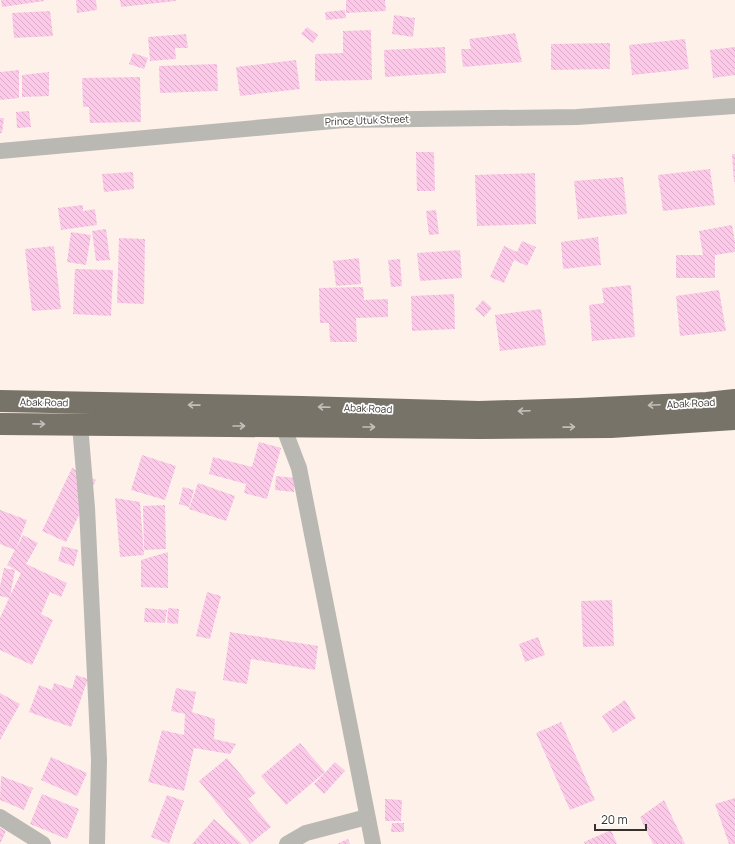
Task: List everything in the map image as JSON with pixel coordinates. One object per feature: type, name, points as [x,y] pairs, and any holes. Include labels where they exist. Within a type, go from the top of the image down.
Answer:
[{"type":"highway","name":"Abak Road","points":[[0,401],[486,412],[707,403],[735,400]]},
{"type":"highway","name":"Abak Road","points":[[0,424],[480,428],[611,427],[735,419]]},
{"type":"street","name":"Prince Utuk Street","points":[[0,151],[344,120],[577,117],[735,106]]},
{"type":"street","points":[[80,425],[87,508],[99,760],[97,844]]},
{"type":"street","points":[[283,426],[299,468],[372,844]]},
{"type":"street","points":[[0,817],[42,844]]},
{"type":"street","points":[[287,844],[306,833],[367,817]]},
{"type":"building","points":[[1,0],[44,0],[44,1],[2,7]]},
{"type":"building","points":[[76,0],[96,0],[97,10],[77,13]]},
{"type":"building","points":[[120,0],[176,0],[176,1],[121,7]]},
{"type":"building","points":[[346,0],[385,0],[386,11],[346,13]]},
{"type":"building","points":[[345,10],[346,18],[326,20],[325,12]]},
{"type":"building","points":[[50,11],[53,36],[14,38],[12,13]]},
{"type":"building","points":[[394,15],[415,18],[413,37],[392,34]]},
{"type":"building","points":[[307,27],[318,35],[313,43],[301,34]]},
{"type":"building","points":[[371,30],[372,80],[315,81],[315,54],[343,53],[343,31]]},
{"type":"building","points":[[515,33],[522,62],[463,67],[461,49],[471,49],[469,39]]},
{"type":"building","points":[[186,34],[188,48],[175,48],[176,59],[150,61],[148,37]]},
{"type":"building","points":[[685,39],[689,69],[632,75],[629,45]]},
{"type":"building","points":[[610,43],[610,69],[551,70],[551,44]]},
{"type":"building","points":[[445,47],[446,73],[385,77],[384,50]]},
{"type":"building","points":[[735,47],[735,75],[713,78],[710,50]]},
{"type":"building","points":[[133,53],[148,58],[144,69],[129,64]]},
{"type":"building","points":[[296,60],[300,89],[240,96],[236,67]]},
{"type":"building","points":[[217,64],[218,91],[160,93],[159,66]]},
{"type":"building","points":[[19,70],[19,98],[0,100],[0,72]]},
{"type":"building","points":[[49,72],[49,96],[22,97],[22,75]]},
{"type":"building","points":[[140,77],[141,122],[90,123],[89,107],[83,107],[82,78]]},
{"type":"building","points":[[29,111],[31,127],[17,128],[16,112]]},
{"type":"building","points":[[0,118],[4,118],[2,133],[0,133]]},
{"type":"building","points":[[416,152],[434,152],[435,191],[417,191]]},
{"type":"building","points":[[732,154],[735,154],[735,182],[734,182]]},
{"type":"building","points":[[710,169],[715,205],[663,211],[658,175]]},
{"type":"building","points":[[133,172],[134,189],[104,192],[102,174]]},
{"type":"building","points":[[535,173],[536,224],[477,226],[475,175]]},
{"type":"building","points":[[623,177],[627,214],[578,219],[574,181]]},
{"type":"building","points":[[83,205],[83,211],[95,209],[97,225],[61,230],[58,208]]},
{"type":"building","points":[[436,210],[439,234],[429,235],[426,211]]},
{"type":"building","points":[[732,225],[735,252],[715,255],[715,278],[676,278],[676,255],[703,255],[699,231]]},
{"type":"building","points":[[106,229],[110,260],[96,261],[92,231]]},
{"type":"building","points":[[71,232],[91,235],[86,265],[67,262]]},
{"type":"building","points":[[598,237],[601,265],[563,269],[561,242]]},
{"type":"building","points":[[119,238],[145,239],[144,304],[117,303]]},
{"type":"building","points":[[522,241],[536,247],[527,266],[514,260],[504,283],[490,277],[504,246],[517,252]]},
{"type":"building","points":[[54,246],[61,309],[32,311],[25,249]]},
{"type":"building","points":[[460,250],[462,278],[420,281],[417,253]]},
{"type":"building","points":[[359,258],[361,284],[336,286],[333,261]]},
{"type":"building","points":[[400,259],[402,286],[391,287],[388,260]]},
{"type":"building","points":[[75,269],[113,270],[111,316],[73,314]]},
{"type":"building","points":[[631,285],[635,337],[592,341],[589,305],[604,303],[602,288]]},
{"type":"building","points":[[363,287],[364,300],[388,299],[388,317],[356,318],[357,342],[330,342],[329,323],[320,323],[319,288]]},
{"type":"building","points":[[719,290],[726,331],[680,336],[676,296]]},
{"type":"building","points":[[454,294],[455,329],[412,331],[411,296]]},
{"type":"building","points":[[483,300],[492,308],[484,317],[475,309]]},
{"type":"building","points":[[541,309],[546,345],[500,351],[495,315]]},
{"type":"building","points":[[259,442],[281,448],[267,499],[244,493],[246,484],[209,474],[213,457],[252,467]]},
{"type":"building","points":[[142,455],[176,466],[165,500],[131,490]]},
{"type":"building","points":[[72,468],[96,480],[66,542],[42,531]]},
{"type":"building","points":[[276,476],[295,478],[294,492],[275,490]]},
{"type":"building","points":[[198,483],[235,496],[226,521],[189,509]]},
{"type":"building","points":[[183,487],[194,490],[189,507],[179,504]]},
{"type":"building","points":[[115,498],[140,502],[144,555],[120,557]]},
{"type":"building","points":[[165,505],[166,549],[144,550],[143,506]]},
{"type":"building","points":[[0,510],[27,520],[16,549],[23,535],[38,543],[26,564],[67,583],[61,597],[50,592],[41,614],[53,620],[32,665],[0,650],[0,618],[9,598],[0,596],[0,586],[4,568],[15,570],[10,596],[21,573],[7,565],[15,550],[0,544]]},
{"type":"building","points":[[62,546],[78,550],[74,566],[58,561]]},
{"type":"building","points":[[168,552],[168,588],[141,587],[141,560]]},
{"type":"building","points":[[207,592],[221,596],[210,639],[196,636]]},
{"type":"building","points":[[612,600],[614,646],[583,647],[581,601]]},
{"type":"building","points":[[145,608],[167,610],[165,623],[144,622]]},
{"type":"building","points":[[168,608],[179,609],[178,624],[167,623]]},
{"type":"building","points":[[230,632],[318,646],[315,670],[251,659],[247,684],[223,680]]},
{"type":"building","points":[[538,637],[545,655],[525,662],[519,644]]},
{"type":"building","points":[[76,675],[88,679],[71,727],[29,712],[39,685],[52,690],[54,683],[72,689]]},
{"type":"building","points":[[176,688],[196,692],[192,712],[215,719],[214,739],[236,744],[230,754],[194,748],[184,791],[148,782],[162,730],[184,735],[185,714],[171,711]]},
{"type":"building","points":[[0,693],[20,704],[0,740]]},
{"type":"building","points":[[625,700],[636,718],[613,733],[602,716]]},
{"type":"building","points":[[561,722],[595,800],[570,810],[536,733]]},
{"type":"building","points":[[300,743],[325,772],[286,805],[261,776]]},
{"type":"building","points":[[51,757],[87,773],[77,796],[41,780]]},
{"type":"building","points":[[227,758],[256,793],[248,799],[271,827],[250,844],[199,781]]},
{"type":"building","points":[[335,762],[345,771],[324,794],[314,784]]},
{"type":"building","points":[[1,776],[33,788],[24,810],[0,800]]},
{"type":"building","points":[[42,794],[79,809],[67,839],[30,824]]},
{"type":"building","points":[[167,795],[184,801],[169,844],[151,837]]},
{"type":"building","points":[[735,798],[735,844],[729,844],[715,804]]},
{"type":"building","points":[[385,799],[402,800],[401,821],[385,821]]},
{"type":"building","points":[[664,800],[685,844],[653,844],[640,817]]},
{"type":"building","points":[[214,819],[242,844],[192,844]]},
{"type":"building","points":[[392,823],[404,823],[404,832],[391,832]]},
{"type":"building","points":[[0,828],[6,831],[0,844]]},
{"type":"building","points":[[611,830],[617,844],[585,844],[584,842]]},
{"type":"building","points":[[348,839],[350,844],[337,844]]}]
